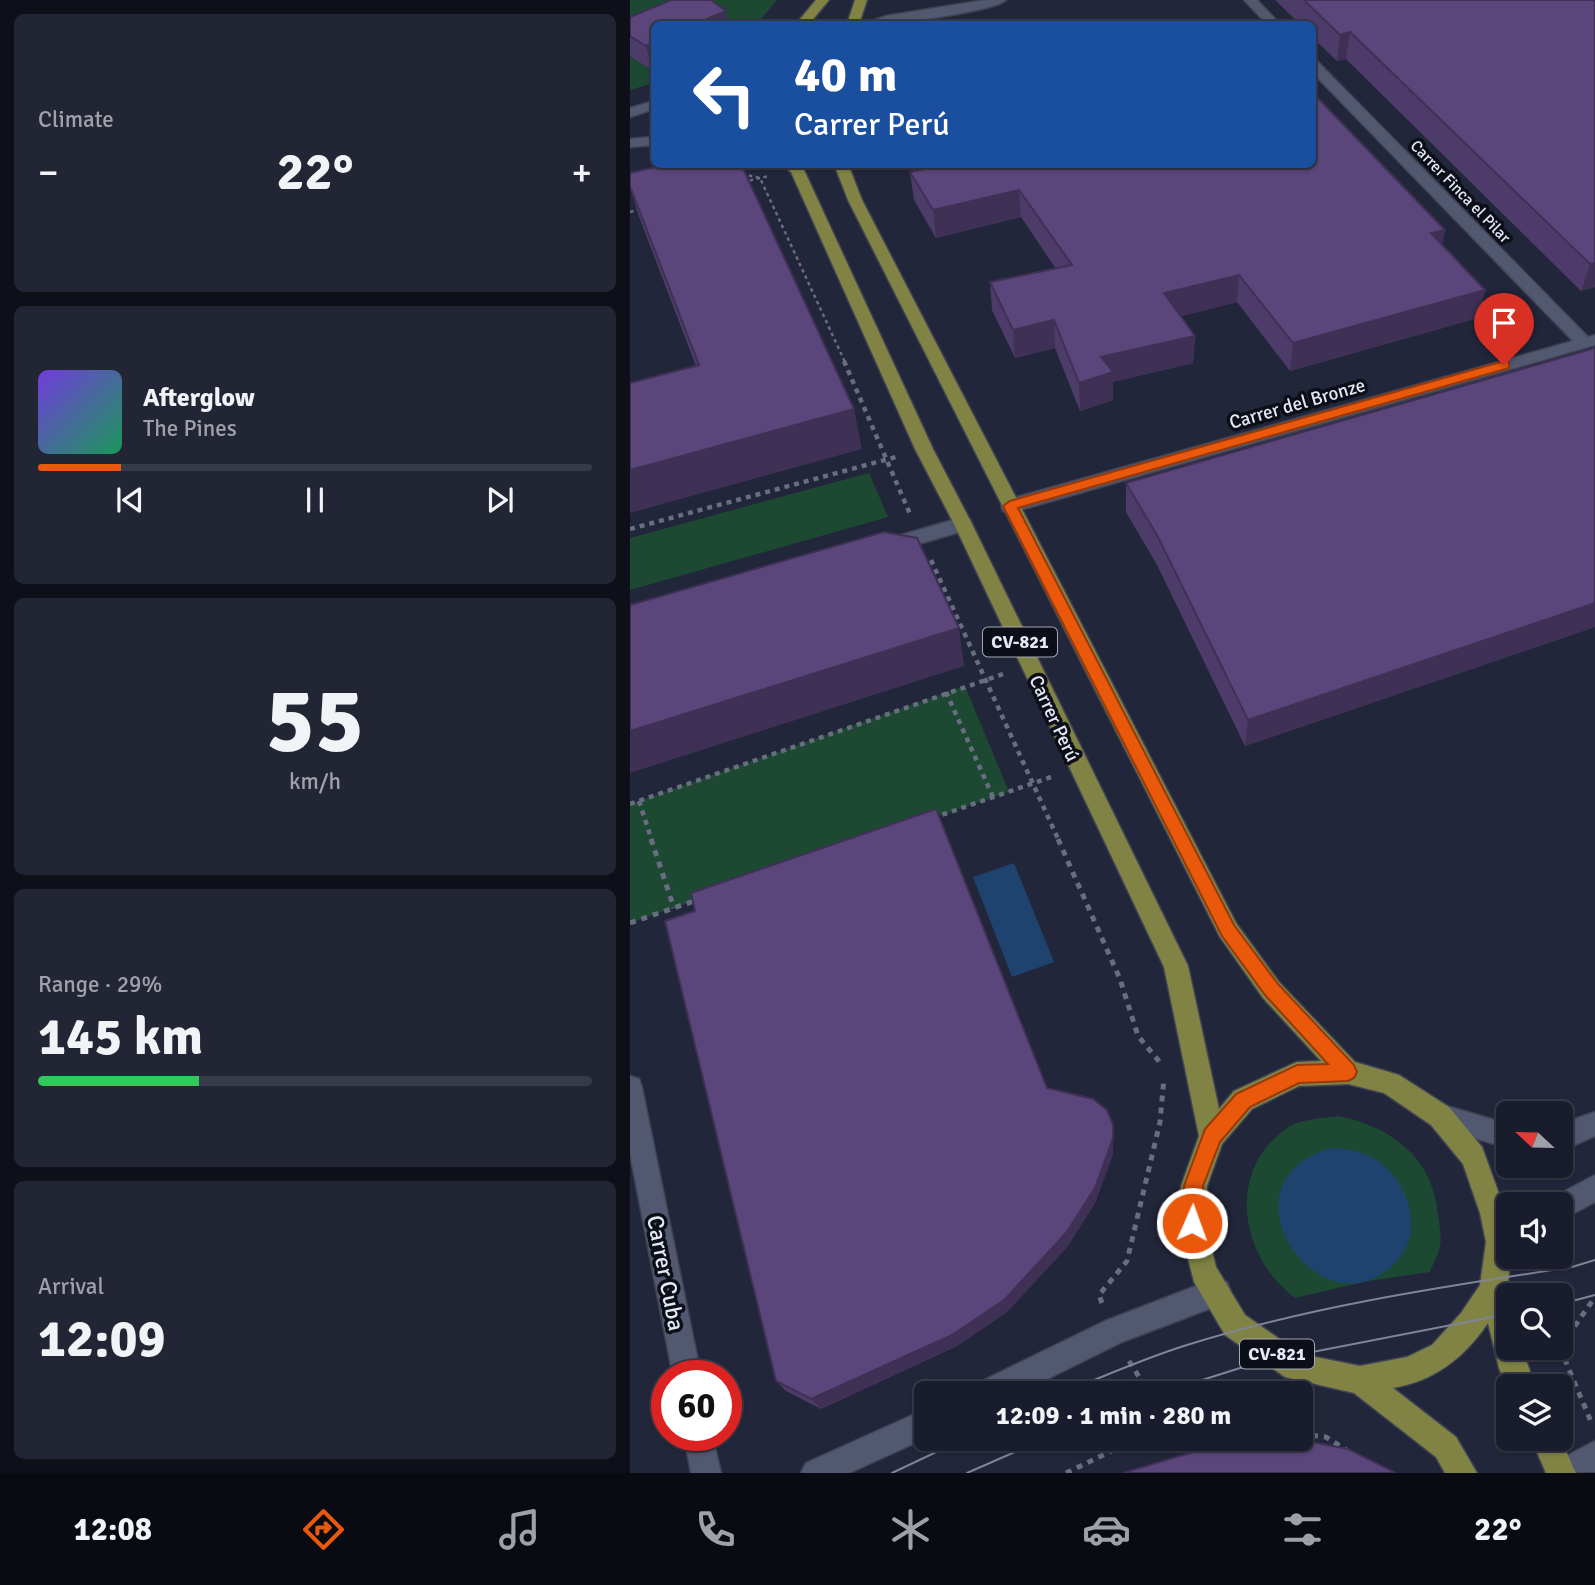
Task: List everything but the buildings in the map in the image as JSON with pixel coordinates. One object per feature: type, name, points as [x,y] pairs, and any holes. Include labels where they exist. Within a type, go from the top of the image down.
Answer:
[{"type":"main road","points":[[805,21],[823,0]]},
{"type":"main road","points":[[854,21],[861,0]]},
{"type":"main road","name":"Carrer Perú","points":[[794,168],[817,212],[924,449],[963,524],[1176,966],[1212,1136]]},
{"type":"main road","name":"CV-821","points":[[843,168],[855,200],[1228,930],[1271,989],[1348,1072]]},
{"type":"main road","name":"CV-821","points":[[1496,1220],[1473,1156],[1440,1116],[1390,1083],[1348,1072],[1297,1074],[1243,1100],[1212,1136],[1194,1186],[1192,1223],[1204,1272],[1235,1325],[1295,1367],[1360,1380],[1410,1371],[1442,1355],[1471,1322],[1493,1290],[1498,1269]]},
{"type":"main road","name":"CV-821","points":[[1493,1290],[1516,1374]]},
{"type":"main road","name":"CV-821","points":[[1360,1380],[1447,1447],[1462,1473]]},
{"type":"main road","points":[[1551,1451],[1562,1473]]},
{"type":"street","points":[[920,0],[951,11]]},
{"type":"street","points":[[880,21],[899,15],[951,11],[1000,0]]},
{"type":"street","points":[[1250,0],[1271,21]]},
{"type":"street","name":"Carrer Finca el Pilar","points":[[1316,68],[1592,341]]},
{"type":"street","points":[[630,113],[651,107]]},
{"type":"street","points":[[630,143],[651,141]]},
{"type":"street","name":"Carrer del Bronze","points":[[1010,506],[1592,341]]},
{"type":"street","points":[[867,553],[963,524]]},
{"type":"street","name":"Carrer Cuba","points":[[630,1088],[684,1360]]},
{"type":"street","points":[[1440,1116],[1496,1132]]},
{"type":"street","points":[[1573,1133],[1595,1124]]},
{"type":"street","points":[[1573,1200],[1595,1188]]},
{"type":"street","points":[[1013,1381],[1115,1331],[1217,1292]]},
{"type":"street","points":[[816,1473],[914,1428]]},
{"type":"street","points":[[701,1451],[706,1473]]},
{"type":"street","points":[[1562,1473],[1595,1456]]},
{"type":"path","points":[[739,173],[760,178]]},
{"type":"path","points":[[734,184],[760,178]]},
{"type":"path","points":[[760,178],[837,343],[919,537],[987,679],[1120,979],[1138,1036],[1163,1066],[1160,1122],[1127,1262],[1098,1295],[1131,1366],[1141,1381]]},
{"type":"path","points":[[630,212],[643,208]]},
{"type":"path","points":[[630,529],[924,449]]},
{"type":"path","points":[[630,804],[946,692],[1031,666]]},
{"type":"path","points":[[946,692],[993,797]]},
{"type":"path","points":[[929,819],[1078,767]]},
{"type":"path","points":[[639,801],[674,908]]},
{"type":"path","points":[[630,923],[700,899]]},
{"type":"path","points":[[1573,1328],[1595,1297]]},
{"type":"path","points":[[1565,1360],[1595,1431]]},
{"type":"path","points":[[1313,1436],[1326,1437],[1361,1459]]},
{"type":"path","points":[[1066,1473],[1111,1451]]},
{"type":"green space","points":[[630,0],[777,0],[760,21],[651,21],[651,84],[630,90]]},
{"type":"green space","points":[[869,473],[888,517],[630,590],[630,538]]},
{"type":"green space","points":[[965,686],[1009,792],[630,923],[630,804]]},
{"type":"green space","points":[[1339,1116],[1359,1121],[1392,1137],[1418,1161],[1428,1176],[1434,1194],[1440,1247],[1430,1272],[1368,1281],[1295,1298],[1276,1281],[1252,1238],[1247,1214],[1248,1190],[1254,1167],[1267,1146],[1287,1128],[1305,1121]]},
{"type":"water","points":[[1014,863],[1054,962],[1012,977],[973,877]]},
{"type":"water","points":[[1332,1148],[1363,1154],[1385,1167],[1404,1191],[1409,1206],[1410,1236],[1405,1250],[1396,1262],[1367,1281],[1337,1282],[1311,1269],[1291,1247],[1280,1219],[1281,1190],[1297,1165]]},
{"type":"tram line","points":[[1093,1381],[1171,1350],[1282,1319],[1378,1299],[1572,1267],[1595,1260]]},
{"type":"tram line","points":[[1573,1301],[1595,1295]]},
{"type":"tram line","points":[[1199,1381],[1256,1363],[1496,1316]]},
{"type":"tram line","points":[[892,1473],[939,1451]]},
{"type":"tram line","points":[[967,1473],[1017,1451]]},
{"type":"route","points":[[1192,1223],[1194,1186],[1212,1136],[1243,1100],[1297,1074],[1348,1072],[1271,989],[1228,930],[1010,506],[1504,365]]}]
